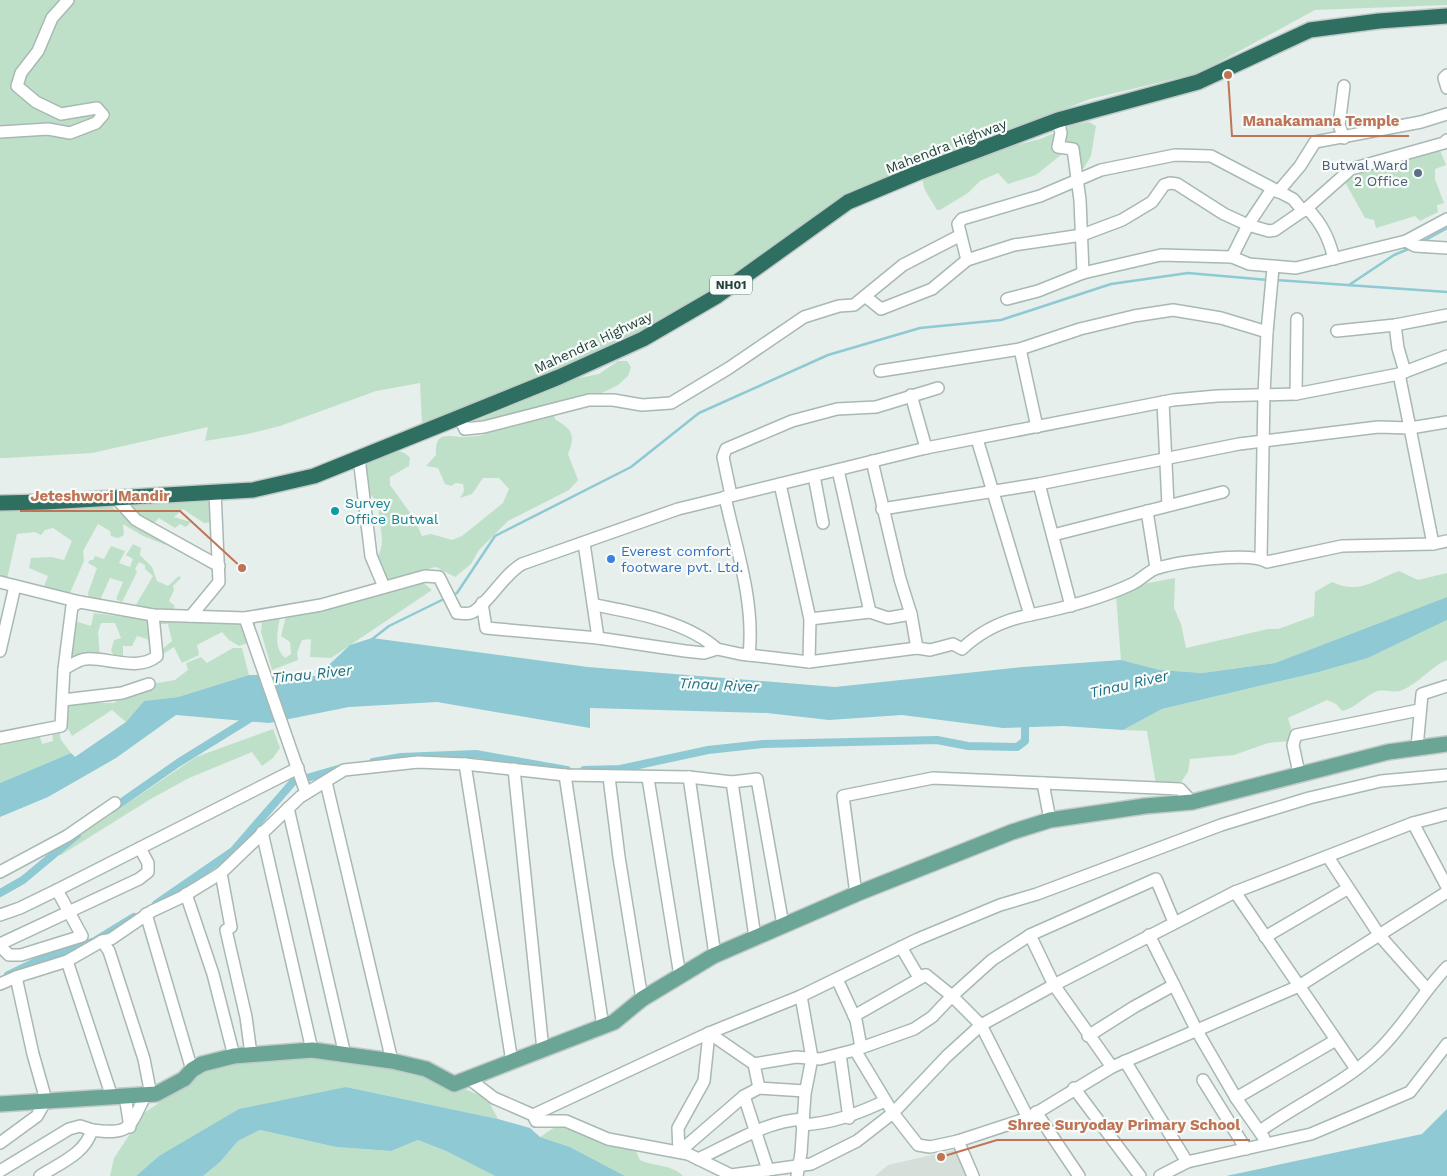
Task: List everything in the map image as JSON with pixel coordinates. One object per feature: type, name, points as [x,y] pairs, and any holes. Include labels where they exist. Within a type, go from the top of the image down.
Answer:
[{"type":"highway","name":"Mahendra Highway","points":[[0,502],[116,498],[253,490],[314,476],[559,377],[642,339],[717,296],[848,202],[917,173],[1058,120],[1198,82],[1310,30],[1379,21],[1447,16]]},
{"type":"main road","points":[[3,1106],[46,1100],[156,1094],[184,1079],[192,1070],[202,1064],[234,1056],[312,1050],[392,1061],[426,1069],[454,1084],[614,1022],[642,999],[715,955],[856,894],[1012,832],[1050,820],[1145,806],[1192,802],[1299,773],[1416,747],[1447,744]]},
{"type":"street","points":[[0,132],[48,129],[70,133],[96,123],[103,115],[97,108],[61,114],[36,102],[17,86],[22,73],[38,51],[52,18],[68,0]]},
{"type":"street","points":[[1447,75],[1444,78],[1447,88]]},
{"type":"street","points":[[1344,86],[1339,125],[1344,138]]},
{"type":"street","points":[[1232,257],[1248,225],[1274,190],[1300,166],[1315,142],[1344,138],[1428,120],[1447,114]]},
{"type":"street","points":[[1058,120],[1061,133],[1058,147],[1073,150],[1078,178],[1083,273]]},
{"type":"street","points":[[866,297],[881,309],[932,289],[967,260],[1014,245],[1082,235],[1122,220],[1152,202],[1164,185],[1170,183],[1177,184],[1224,214],[1248,225],[1275,230],[1305,209],[1351,169],[1444,143],[1447,140]]},
{"type":"street","points":[[967,260],[959,236],[958,224],[962,219],[1040,196],[1078,178],[1128,163],[1174,155],[1211,156],[1293,199],[1320,222],[1329,240],[1334,259]]},
{"type":"street","points":[[1007,299],[1038,291],[1083,273],[1160,255],[1232,257],[1273,272],[1296,268],[1378,250],[1406,241],[1447,219]]},
{"type":"street","points":[[459,417],[465,429],[484,427],[589,400],[613,400],[642,405],[671,403],[729,368],[804,317],[839,306],[854,305],[903,265],[959,236]]},
{"type":"street","points":[[1406,241],[1415,246],[1447,248]]},
{"type":"street","points":[[1261,558],[1264,394],[1273,272]]},
{"type":"street","points":[[880,371],[1020,349],[1080,329],[1134,316],[1174,310],[1221,318],[1268,332]]},
{"type":"street","points":[[1337,331],[1395,325],[1447,316]]},
{"type":"street","points":[[1296,394],[1298,319]]},
{"type":"street","points":[[1395,325],[1410,428],[1434,544]]},
{"type":"street","points":[[1020,349],[1037,427]]},
{"type":"street","points":[[0,582],[80,602],[153,615],[245,618],[321,605],[425,576],[439,578],[457,613],[472,613],[510,572],[522,564],[678,509],[926,448],[1163,402],[1217,396],[1296,394],[1402,373],[1447,356]]},
{"type":"street","points":[[749,655],[752,631],[749,605],[728,496],[723,457],[726,449],[792,420],[837,409],[876,407],[912,394],[938,388]]},
{"type":"street","points":[[912,394],[926,448]]},
{"type":"street","points":[[1163,402],[1168,505]]},
{"type":"street","points":[[883,509],[1039,484],[1264,440],[1378,427],[1410,428],[1447,422]]},
{"type":"street","points":[[977,439],[1030,615]]},
{"type":"street","points":[[359,458],[371,556],[384,587]]},
{"type":"street","points":[[872,461],[900,579],[911,614],[917,648]]},
{"type":"street","points":[[838,470],[870,612]]},
{"type":"street","points":[[814,476],[823,523]]},
{"type":"street","points":[[780,484],[810,619],[809,662]]},
{"type":"street","points":[[1039,484],[1071,606]]},
{"type":"street","points":[[191,616],[219,582],[215,492]]},
{"type":"street","points":[[1053,535],[1223,492]]},
{"type":"street","points":[[116,498],[136,520],[219,566]]},
{"type":"street","points":[[1147,511],[1156,568]]},
{"type":"street","points":[[482,603],[486,628],[598,638],[685,652],[704,653],[717,649],[809,662],[917,648],[930,650],[953,644],[962,649],[972,640],[1004,620],[1071,606],[1134,584],[1156,568],[1224,557],[1261,558],[1267,562],[1342,546],[1434,544],[1447,541]]},
{"type":"street","points":[[584,543],[595,605],[598,638]]},
{"type":"street","points":[[0,651],[15,586]]},
{"type":"street","points":[[0,738],[61,726],[64,669],[72,606],[80,602]]},
{"type":"street","points":[[595,605],[677,627],[709,642],[717,649]]},
{"type":"street","points":[[810,619],[870,612],[888,618],[911,614]]},
{"type":"street","points":[[64,669],[86,659],[117,664],[151,661],[157,656],[153,615]]},
{"type":"street","points":[[245,618],[306,793]]},
{"type":"street","points":[[63,700],[122,693],[149,684]]},
{"type":"street","points":[[1416,747],[1422,694],[1447,686]]},
{"type":"street","points":[[1299,773],[1293,745],[1296,735],[1419,710]]},
{"type":"street","points":[[0,984],[66,961],[102,941],[111,939],[146,914],[186,894],[221,872],[306,793],[344,770],[386,764],[418,762],[465,764],[565,775],[648,778],[689,777],[732,782],[757,778],[783,925]]},
{"type":"street","points":[[465,764],[512,1062]]},
{"type":"street","points":[[0,915],[20,908],[298,768]]},
{"type":"street","points":[[514,768],[543,1050]]},
{"type":"street","points":[[533,1115],[708,1033],[801,996],[901,947],[1000,906],[1037,894],[1221,824],[1309,798],[1381,781],[1447,774]]},
{"type":"street","points":[[565,775],[603,1027]]},
{"type":"street","points":[[609,777],[619,857],[642,999]]},
{"type":"street","points":[[689,777],[715,955]]},
{"type":"street","points":[[648,778],[680,976]]},
{"type":"street","points":[[856,894],[843,796],[934,778],[1180,789],[1192,802]]},
{"type":"street","points":[[326,782],[392,1061]]},
{"type":"street","points":[[732,782],[756,937]]},
{"type":"street","points":[[1043,783],[1050,820]]},
{"type":"street","points":[[0,872],[67,836],[115,802]]},
{"type":"street","points":[[288,808],[345,1054]]},
{"type":"street","points":[[468,1078],[494,1098],[533,1115],[536,1120],[566,1121],[608,1139],[679,1152],[731,1175],[768,1170],[798,1171],[857,1141],[893,1113],[947,1056],[981,1026],[1054,985],[1235,892],[1414,823],[1447,814]]},
{"type":"street","points":[[1414,823],[1447,887]]},
{"type":"street","points":[[262,832],[312,1050]]},
{"type":"street","points":[[56,890],[69,913],[82,936],[22,956],[10,955],[0,945],[69,913],[139,879],[148,872],[148,864],[140,848]]},
{"type":"street","points":[[1328,857],[1347,889],[1380,936],[1427,989]]},
{"type":"street","points":[[221,872],[231,927],[226,930],[246,1017],[251,1054]]},
{"type":"street","points":[[708,1033],[754,1064],[796,1057],[820,1059],[914,1029],[932,1016],[992,960],[1030,935],[1156,879],[1174,922]]},
{"type":"street","points":[[1265,937],[1347,889]]},
{"type":"street","points":[[1235,892],[1356,1069]]},
{"type":"street","points":[[836,979],[858,1027],[858,1048],[885,1101],[918,1145],[930,1148],[958,1141],[1032,1115],[1074,1088],[1112,1067],[1299,986],[1447,892]]},
{"type":"street","points":[[186,894],[213,974],[234,1056]]},
{"type":"street","points":[[146,914],[192,1070]]},
{"type":"street","points":[[1030,935],[1054,985],[1088,1036],[1112,1067]]},
{"type":"street","points":[[1149,935],[1197,1031],[1236,1098],[1267,1144]]},
{"type":"street","points":[[0,1171],[69,1129],[80,1126],[106,1132],[123,1130],[130,1127],[148,1095],[144,1059],[109,951],[102,941]]},
{"type":"street","points":[[901,947],[918,976],[926,975],[952,996],[981,1026],[1032,1115],[1079,1176]]},
{"type":"street","points":[[66,961],[130,1127]]},
{"type":"street","points":[[1260,1131],[1356,1069],[1376,1053],[1447,967]]},
{"type":"street","points":[[854,1016],[926,975]]},
{"type":"street","points":[[0,1143],[37,1116],[46,1100],[26,1027],[16,977]]},
{"type":"street","points":[[1088,1036],[1174,985]]},
{"type":"street","points":[[798,1171],[805,1091],[812,1058],[801,996]]},
{"type":"street","points":[[679,1152],[678,1128],[704,1081],[708,1033]]},
{"type":"street","points":[[1236,1098],[1336,1040]]},
{"type":"street","points":[[1160,1176],[1188,1162],[1311,1134],[1410,1092],[1447,1044]]},
{"type":"street","points":[[840,1054],[849,1118]]},
{"type":"street","points":[[1125,1061],[1188,1162]]},
{"type":"street","points":[[754,1064],[759,1088]]},
{"type":"street","points":[[1204,1080],[1246,1149]]},
{"type":"street","points":[[679,1152],[744,1096],[759,1088],[805,1091]]},
{"type":"street","points":[[1074,1088],[1140,1176]]},
{"type":"street","points":[[744,1096],[768,1170]]},
{"type":"street","points":[[698,1159],[756,1132],[788,1120],[826,1124],[849,1118],[885,1101]]},
{"type":"street","points":[[40,1176],[82,1149],[88,1141],[92,1130]]},
{"type":"street","points":[[958,1141],[973,1176]]},
{"type":"shaded area","points":[[958,1149],[967,1176],[875,1176],[888,1165]]},
{"type":"green space","points":[[0,0],[1447,0],[1447,5],[1315,10],[1199,73],[1090,99],[898,175],[848,197],[798,228],[693,304],[617,347],[422,424],[420,383],[376,391],[280,426],[248,434],[205,441],[208,427],[92,453],[0,458]]},
{"type":"green space","points":[[1089,122],[1096,126],[1091,156],[1084,168],[1081,168],[1075,153],[1066,151],[1036,175],[1008,184],[998,173],[980,181],[968,193],[940,210],[937,210],[926,193],[923,184],[925,175],[962,166],[971,157],[1040,139],[1073,125]]},
{"type":"green space","points":[[1439,148],[1446,165],[1435,169],[1435,179],[1444,203],[1437,205],[1438,212],[1420,221],[1415,216],[1376,228],[1374,220],[1365,218],[1345,182],[1358,174]]},
{"type":"green space","points":[[618,361],[627,361],[631,367],[628,376],[618,385],[600,394],[575,397],[553,408],[555,419],[569,430],[572,437],[568,454],[578,480],[569,490],[508,521],[479,550],[471,564],[455,577],[436,567],[385,580],[377,557],[382,545],[379,506],[366,488],[364,473],[366,464],[389,453],[400,452],[405,454],[410,458],[409,466],[390,477],[390,485],[414,518],[422,536],[431,534],[452,540],[462,536],[503,503],[509,489],[499,478],[483,478],[472,494],[460,498],[464,491],[463,484],[456,483],[451,486],[445,484],[438,468],[426,466],[436,455],[439,439],[446,436],[465,437],[483,435],[485,432],[475,421],[574,379],[599,374]]},
{"type":"green space","points":[[214,500],[214,522],[204,523],[183,509],[174,517],[191,522],[186,527],[180,524],[175,528],[159,518],[151,526],[131,512],[128,504],[198,502]]},
{"type":"green space","points":[[105,503],[164,540],[166,545],[143,536],[123,524],[124,535],[118,538],[111,536],[110,531],[98,524],[83,551],[84,561],[69,595],[43,589],[48,576],[29,568],[31,558],[51,557],[64,560],[72,541],[53,528],[45,530],[41,535],[35,532],[17,534],[7,579],[0,578],[0,511],[55,510]]},
{"type":"green space","points":[[133,544],[141,548],[140,555],[152,567],[157,581],[168,586],[179,576],[181,578],[173,586],[174,590],[169,601],[175,606],[170,614],[134,608],[153,576],[145,569],[145,565],[139,562],[135,569],[137,572],[122,602],[116,599],[123,582],[110,578],[100,600],[89,600],[88,593],[97,568],[88,563],[90,560],[93,560],[95,556],[104,559],[111,546],[125,551],[119,563],[130,567],[133,559],[126,555]]},
{"type":"green space","points":[[1399,571],[1418,580],[1447,573],[1447,597],[1275,663],[1202,673],[1160,670],[1121,660],[1116,595],[1138,585],[1175,578],[1174,608],[1181,624],[1186,648],[1268,629],[1278,629],[1314,616],[1315,592],[1332,582],[1342,586],[1359,587]]},
{"type":"green space","points":[[420,580],[432,590],[331,658],[310,657],[311,639],[302,640],[297,653],[298,660],[272,670],[261,632],[262,620],[280,616],[278,644],[285,658],[291,654],[290,642],[281,636],[286,616]]},
{"type":"green space","points":[[94,613],[147,620],[153,638],[152,647],[147,639],[137,636],[132,646],[123,646],[123,660],[115,659],[111,650],[114,640],[121,638],[115,623],[101,623],[98,632],[100,658],[70,662],[75,621],[91,626]]},
{"type":"green space","points":[[159,618],[255,621],[256,640],[239,646],[229,640],[222,632],[197,645],[199,655],[182,663],[174,647],[163,654],[161,650],[172,641],[168,624],[158,624]]},
{"type":"green space","points":[[1447,620],[1447,660],[1408,687],[1399,691],[1375,692],[1342,711],[1336,704],[1327,700],[1288,718],[1291,728],[1289,741],[1268,743],[1234,755],[1190,759],[1188,772],[1179,785],[1156,785],[1147,731],[1123,730],[1162,709],[1315,673],[1368,658]]},
{"type":"green space","points":[[233,648],[242,648],[249,675],[178,697],[144,701],[126,722],[112,710],[72,736],[66,725],[66,703],[114,703],[122,697],[151,684],[175,680],[188,670],[186,663],[201,657],[207,663]]},
{"type":"green space","points":[[273,729],[280,748],[273,758],[262,766],[252,752],[189,778],[149,800],[61,855],[56,855],[76,838],[196,757]]},
{"type":"green space","points":[[59,730],[61,740],[71,753],[0,783],[0,742],[39,734],[42,744],[53,741],[52,731]]},
{"type":"green space","points":[[294,1055],[414,1069],[487,1098],[498,1119],[346,1087],[159,1156],[136,1176],[110,1176],[114,1158],[144,1113],[202,1074],[233,1061]]},
{"type":"green space","points":[[558,1125],[573,1127],[635,1149],[640,1160],[674,1169],[683,1176],[625,1176],[570,1147],[540,1137]]},
{"type":"green space","points":[[260,1130],[336,1147],[391,1151],[418,1140],[446,1151],[495,1176],[203,1176],[220,1162],[238,1141]]},
{"type":"water","name":"Tinau River","points":[[1447,597],[1447,620],[1368,658],[1315,673],[1162,709],[1123,730],[1063,726],[1003,728],[902,715],[829,720],[767,713],[590,708],[590,728],[437,702],[349,707],[269,723],[176,715],[116,758],[48,797],[0,817],[0,783],[71,753],[75,757],[126,722],[144,701],[178,697],[249,675],[317,676],[350,645],[372,638],[588,667],[835,687],[1023,667],[1121,660],[1160,670],[1202,673],[1275,663]]},
{"type":"water","points":[[346,1087],[498,1119],[530,1128],[540,1137],[570,1147],[625,1176],[495,1176],[446,1151],[418,1140],[391,1151],[336,1147],[260,1130],[238,1141],[220,1162],[203,1176],[136,1176],[159,1156],[239,1109]]},
{"type":"water","points":[[1447,1109],[1447,1176],[1226,1176],[1422,1134]]},
{"type":"waterway","points":[[1422,242],[1447,228]]},
{"type":"waterway","points":[[1349,285],[1394,255],[1411,248]]},
{"type":"waterway","points":[[451,596],[457,593],[495,536],[631,467],[699,413],[828,355],[920,328],[1001,320],[1111,284],[1188,273],[1268,280]]},
{"type":"waterway","points":[[1276,280],[1447,292]]},
{"type":"waterway","points":[[371,640],[389,626],[446,598]]},
{"type":"waterway","points":[[112,809],[178,763],[249,719],[251,715]]},
{"type":"waterway","points":[[584,770],[620,769],[708,750],[763,744],[937,740],[968,746],[1017,747],[1025,741],[1025,724]]},
{"type":"waterway","points":[[373,762],[401,757],[476,754],[567,770]]},
{"type":"waterway","points":[[156,904],[233,851],[293,782],[345,767]]},
{"type":"waterway","points":[[0,893],[23,880],[77,835]]},
{"type":"waterway","points":[[8,975],[37,961],[95,941],[134,917]]},
{"type":"place","name":"Manakamana Temple","points":[[1228,75]]},
{"type":"place","name":"Butwal Ward 2 Office","points":[[1418,173]]},
{"type":"place","name":"Survey Office Butwal","points":[[335,511]]},
{"type":"place","name":"Everest comfort footware pvt. Ltd.","points":[[611,559]]},
{"type":"place","name":"Jeteshwori Mandir","points":[[242,568]]},
{"type":"place","name":"Shree Suryoday Primary School","points":[[941,1157]]}]
